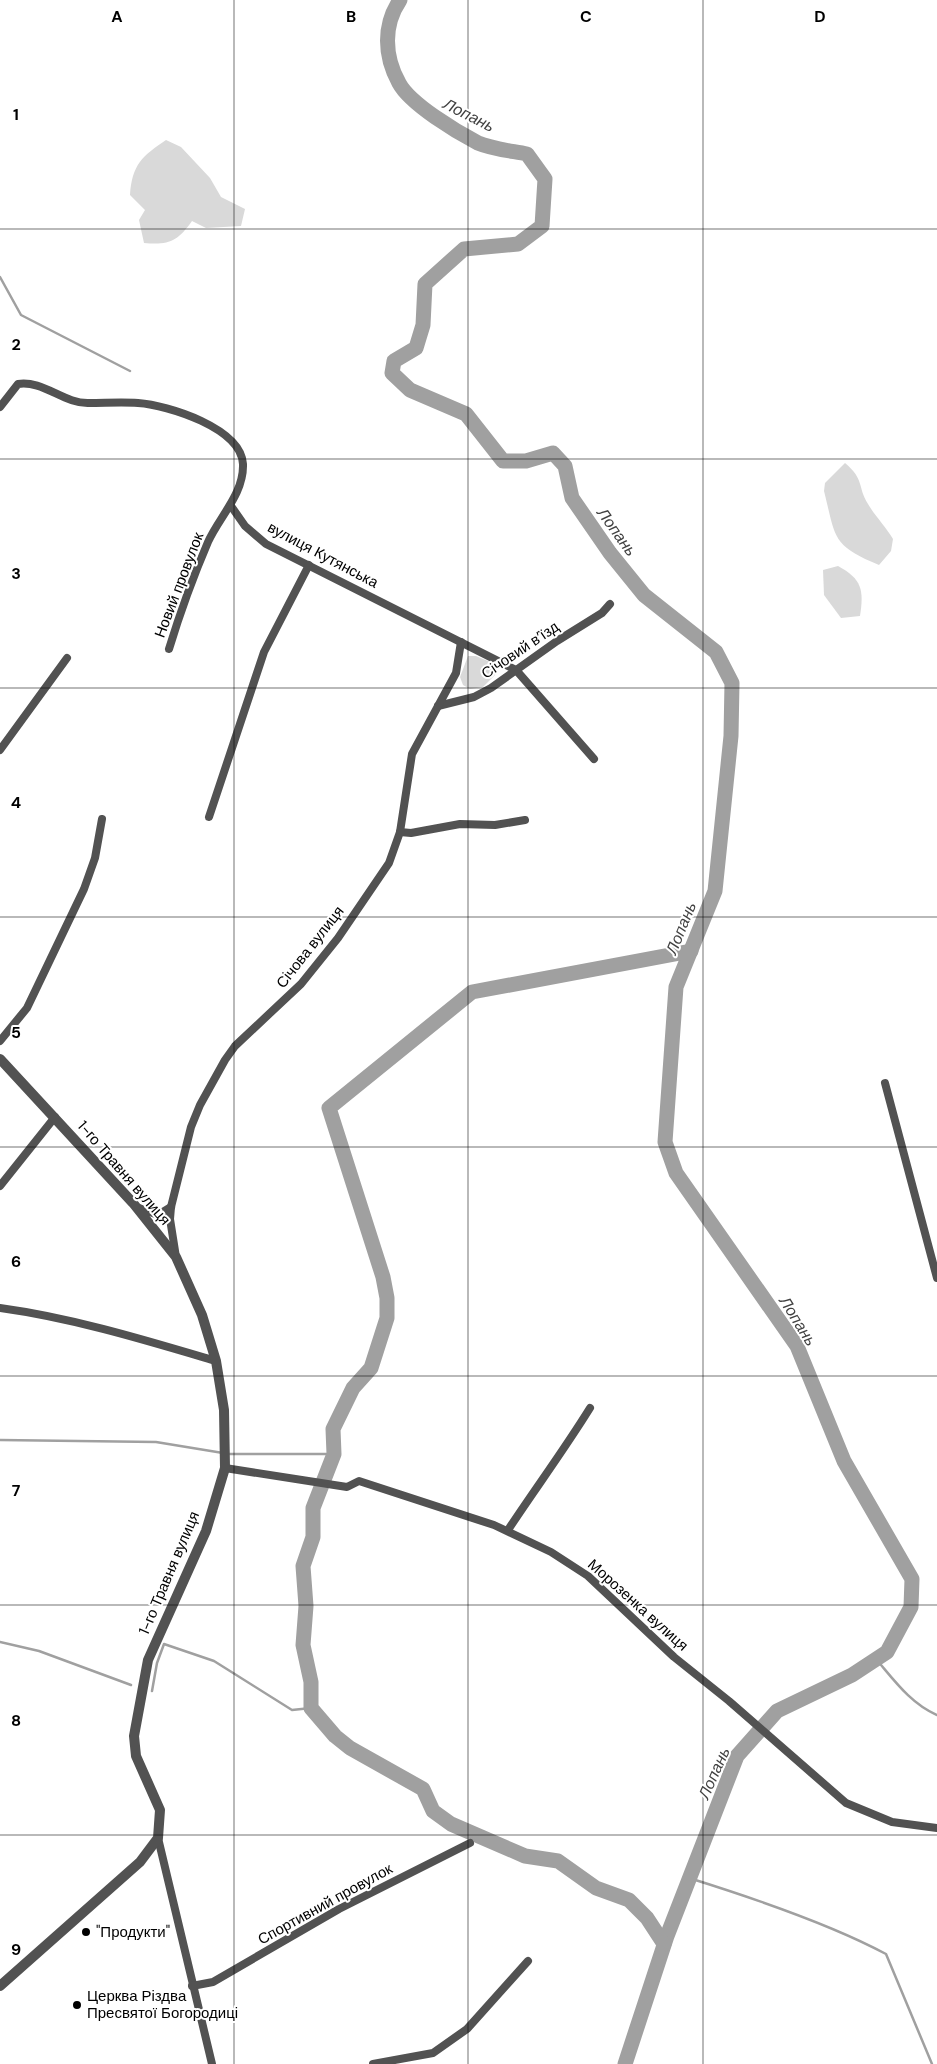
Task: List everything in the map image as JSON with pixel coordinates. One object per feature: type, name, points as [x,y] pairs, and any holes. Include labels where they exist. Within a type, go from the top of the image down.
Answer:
[{"type":"street","points":[[1,403],[18,384],[30,382],[84,404],[139,403],[161,407],[222,431],[237,445],[243,462],[242,479],[231,506]]},
{"type":"street","name":"вулиця Кутянська","points":[[231,506],[245,526],[266,544],[516,670],[594,759]]},
{"type":"street","name":"Новий провулок","points":[[169,649],[205,549],[216,525],[231,506]]},
{"type":"street","points":[[209,818],[264,652],[309,565]]},
{"type":"street","name":"Січовий в’їзд","points":[[438,706],[474,697],[602,613],[610,604]]},
{"type":"street","name":"Січова вулиця","points":[[176,1258],[170,1219],[171,1207],[191,1127],[200,1104],[217,1072],[236,1046],[302,984],[338,938],[389,863],[400,832],[412,754],[456,673],[461,642]]},
{"type":"street","points":[[0,750],[67,658]]},
{"type":"street","points":[[0,1040],[26,1008],[84,889],[95,858],[102,819]]},
{"type":"street","points":[[400,832],[411,833],[460,824],[495,826],[525,820]]},
{"type":"street","name":"1-го Травня вулиця","points":[[0,1059],[138,1208],[176,1258],[202,1315],[216,1362],[224,1410],[225,1468],[206,1532],[148,1660],[134,1736],[136,1756],[160,1810],[158,1838],[212,2064]]},
{"type":"street","points":[[885,1083],[937,1278]]},
{"type":"street","points":[[0,1186],[55,1117]]},
{"type":"street","points":[[138,1208],[158,1215],[171,1207]]},
{"type":"street","points":[[0,1308],[28,1312],[125,1335],[216,1362]]},
{"type":"street","points":[[508,1530],[536,1487],[569,1443],[590,1408]]},
{"type":"street","name":"Морозенка вулиця","points":[[225,1468],[347,1487],[358,1481],[508,1530],[551,1552],[588,1576],[674,1657],[729,1701],[846,1803],[892,1822],[937,1828]]},
{"type":"street","points":[[0,1986],[140,1862],[158,1838]]},
{"type":"street","name":"Спортивний провулок","points":[[192,1986],[213,1982],[339,1909],[470,1843]]},
{"type":"street","points":[[373,2064],[432,2053],[467,2029],[528,1961]]},
{"type":"shaded area","points":[[166,140],[181,147],[210,178],[221,197],[245,209],[241,226],[206,228],[192,221],[182,234],[172,241],[144,243],[139,220],[145,210],[130,195],[131,185],[140,162]]},
{"type":"shaded area","points":[[845,463],[855,474],[868,504],[893,539],[891,551],[879,565],[852,552],[838,538],[834,530],[824,491],[825,483]]},
{"type":"shaded area","points":[[838,566],[852,576],[860,586],[862,599],[860,616],[841,618],[824,595],[823,570]]},
{"type":"shaded area","points":[[468,656],[476,656],[495,664],[495,675],[483,687],[470,689],[463,685],[460,677]]},
{"type":"waterway","name":"Лопань","points":[[400,0],[394,10],[387,41],[390,62],[399,83],[405,91],[413,100],[435,117],[478,143],[527,154],[545,179],[542,226],[518,244],[464,249],[425,284],[423,325],[416,348],[394,361],[392,373],[410,390],[466,414],[503,461],[526,461],[553,453],[565,466],[572,498],[610,553],[644,595],[716,652],[732,683],[731,736],[715,891],[676,987],[665,1142],[676,1173],[797,1346],[844,1461],[912,1579],[911,1607],[887,1652],[852,1675],[777,1711],[737,1756],[667,1936],[625,2064]]},
{"type":"waterway","points":[[0,277],[21,315],[130,371]]},
{"type":"waterway","points":[[664,1944],[647,1918],[629,1900],[596,1888],[558,1861],[525,1856],[451,1824],[433,1811],[423,1789],[350,1748],[335,1736],[311,1708],[311,1682],[303,1645],[306,1606],[303,1566],[313,1537],[313,1508],[334,1454],[333,1429],[353,1388],[371,1368],[387,1318],[387,1298],[383,1277],[329,1108],[472,992],[691,951]]},
{"type":"waterway","points":[[0,1440],[156,1442],[223,1453]]},
{"type":"waterway","points":[[228,1454],[334,1454]]},
{"type":"waterway","points":[[0,1642],[39,1651],[131,1685]]},
{"type":"waterway","points":[[152,1691],[157,1663],[164,1644],[214,1661],[292,1710],[311,1708]]},
{"type":"waterway","points":[[876,1659],[911,1698],[937,1715]]},
{"type":"waterway","points":[[689,1878],[763,1902],[815,1922],[886,1954],[932,2064]]},
{"type":"place","name":"\"Продукти\"","points":[[86,1932]]},
{"type":"place","name":"Церква Різдва Пресвятої Богородиці","points":[[77,2005]]}]
